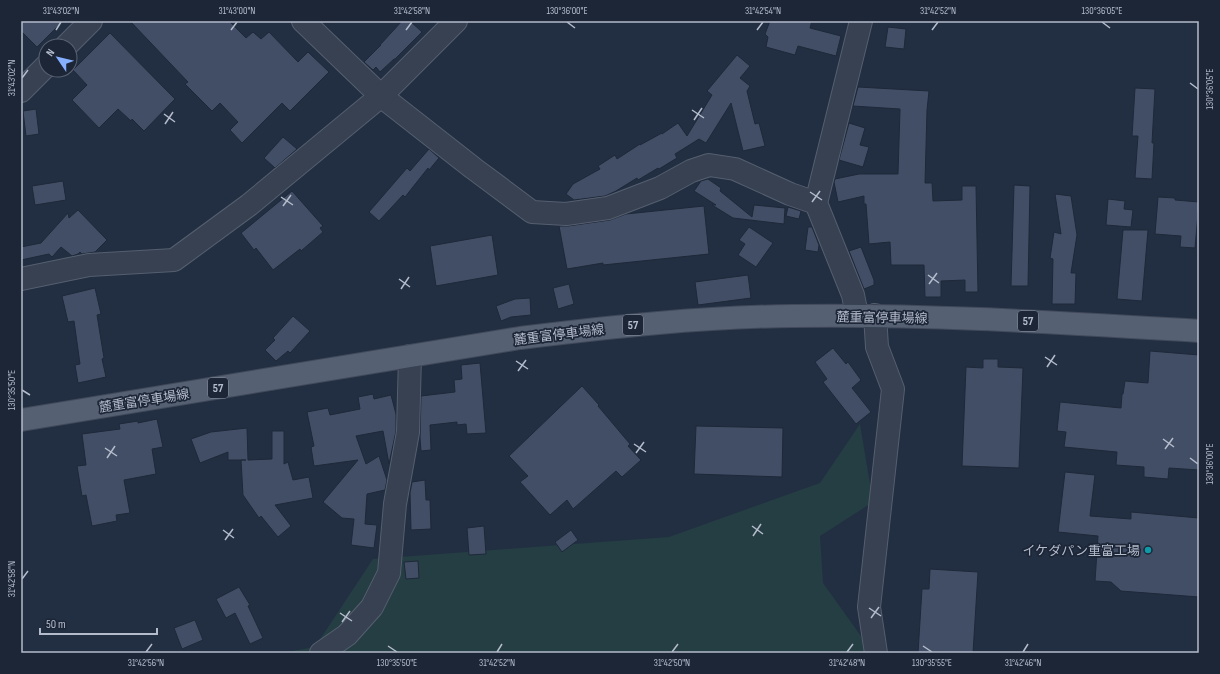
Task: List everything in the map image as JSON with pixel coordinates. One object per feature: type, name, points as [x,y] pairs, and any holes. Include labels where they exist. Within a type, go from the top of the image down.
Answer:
[{"type":"main road","name":"麓重富停車場線","points":[[21,420],[520,338],[592,329],[707,319],[866,315],[1026,321],[1199,331]]},
{"type":"street","points":[[74,38],[91,21]]},
{"type":"street","points":[[303,21],[381,96],[532,212],[566,214],[608,208],[660,188],[691,171],[709,165],[735,169],[790,194],[816,203]]},
{"type":"street","points":[[21,278],[89,265],[174,260],[249,205],[381,96],[456,21]]},
{"type":"street","points":[[861,21],[816,203],[853,295],[866,315],[893,390],[869,607],[876,653]]},
{"type":"street","points":[[21,91],[38,74]]},
{"type":"street","points":[[321,653],[346,635],[372,607],[389,573],[395,504],[408,432],[410,356]]},
{"type":"green space","points":[[860,424],[873,502],[820,536],[823,583],[873,653],[281,653],[315,647],[373,559],[669,537],[820,483]]},
{"type":"building","points":[[21,21],[63,21],[46,38],[38,38],[37,47],[21,31]]},
{"type":"building","points":[[130,21],[229,21],[246,38],[253,32],[261,39],[269,32],[298,62],[308,52],[329,72],[290,111],[282,103],[242,143],[230,130],[238,122],[220,103],[212,111],[185,84],[188,82]]},
{"type":"building","points":[[402,21],[410,21],[422,32],[380,72],[376,67],[373,70],[364,62]]},
{"type":"building","points":[[770,21],[812,21],[810,28],[841,36],[836,56],[798,46],[795,55],[766,47],[768,37],[765,34]]},
{"type":"building","points":[[888,27],[906,29],[904,49],[885,47]]},
{"type":"building","points":[[110,33],[175,99],[144,131],[132,119],[131,121],[118,109],[99,128],[72,100],[87,85],[78,75],[78,65]]},
{"type":"building","points":[[737,55],[750,66],[740,78],[750,86],[747,91],[755,124],[759,123],[765,146],[743,151],[731,103],[706,143],[699,139],[675,154],[677,158],[659,169],[658,168],[638,180],[637,178],[605,196],[574,200],[566,194],[573,184],[600,169],[598,166],[615,155],[617,159],[640,144],[662,134],[678,123],[687,136],[712,95],[707,91]]},
{"type":"building","points":[[858,87],[929,91],[925,183],[932,183],[933,201],[962,200],[962,186],[976,186],[978,292],[965,292],[965,280],[941,281],[941,297],[925,297],[924,265],[891,265],[890,242],[869,244],[864,196],[838,202],[834,182],[835,179],[859,174],[898,174],[900,109],[853,106]]},
{"type":"building","points":[[1135,88],[1155,89],[1152,179],[1135,178],[1138,136],[1132,136]]},
{"type":"building","points":[[36,109],[39,134],[26,136],[23,111]]},
{"type":"building","points":[[849,123],[865,128],[860,145],[869,147],[863,167],[839,160]]},
{"type":"building","points":[[283,137],[297,149],[275,168],[264,158]]},
{"type":"building","points":[[429,149],[439,158],[429,170],[428,168],[405,197],[403,195],[379,221],[369,212],[407,168],[410,171]]},
{"type":"building","points":[[708,179],[721,188],[720,191],[752,217],[754,205],[785,208],[784,224],[733,218],[712,205],[716,205],[694,191],[701,181]]},
{"type":"building","points":[[63,181],[66,200],[35,205],[32,186]]},
{"type":"building","points":[[1014,185],[1030,186],[1028,286],[1011,286]]},
{"type":"building","points":[[292,191],[323,226],[320,228],[323,232],[301,251],[300,249],[273,270],[256,248],[254,250],[241,233]]},
{"type":"building","points":[[1055,194],[1071,196],[1077,235],[1071,273],[1076,273],[1075,304],[1052,304],[1053,259],[1050,258],[1054,232],[1061,234]]},
{"type":"building","points":[[1158,197],[1199,202],[1195,248],[1180,247],[1181,236],[1155,234]]},
{"type":"building","points":[[1108,199],[1125,201],[1124,209],[1133,210],[1131,227],[1106,225]]},
{"type":"building","points":[[704,206],[709,254],[603,265],[603,263],[567,269],[559,226],[610,220],[626,214]]},
{"type":"building","points":[[788,207],[801,211],[799,219],[786,216]]},
{"type":"building","points":[[78,210],[107,240],[95,252],[82,254],[80,252],[72,256],[61,247],[52,257],[49,254],[21,260],[21,247],[41,243],[68,213],[69,218]]},
{"type":"building","points":[[749,227],[773,243],[756,267],[738,255],[745,244],[739,240]]},
{"type":"building","points":[[808,227],[812,227],[819,245],[818,252],[805,250]]},
{"type":"building","points":[[1123,230],[1148,230],[1142,301],[1117,299]]},
{"type":"building","points":[[492,235],[498,275],[436,286],[430,246]]},
{"type":"building","points":[[861,247],[874,280],[874,285],[864,289],[849,251]]},
{"type":"building","points":[[748,275],[751,298],[698,305],[695,282]]},
{"type":"building","points":[[569,284],[574,304],[558,309],[553,288]]},
{"type":"building","points":[[95,288],[101,314],[97,315],[104,358],[102,359],[106,377],[78,383],[75,365],[80,364],[74,321],[68,322],[62,296]]},
{"type":"building","points":[[530,298],[531,315],[511,317],[501,321],[496,306],[515,299]]},
{"type":"building","points":[[293,316],[310,331],[290,353],[288,351],[276,361],[265,350],[275,340],[273,338]]},
{"type":"building","points":[[833,348],[846,364],[848,362],[861,380],[852,388],[871,412],[856,424],[823,382],[827,379],[815,362]]},
{"type":"building","points":[[1150,351],[1199,355],[1199,470],[1169,468],[1168,479],[1144,477],[1144,467],[1116,465],[1117,452],[1064,447],[1066,432],[1057,431],[1060,402],[1121,408],[1125,381],[1148,383]]},
{"type":"building","points":[[983,359],[998,359],[998,367],[1023,368],[1019,468],[962,466],[966,367],[983,368]]},
{"type":"building","points":[[480,363],[486,433],[467,434],[466,424],[457,425],[457,422],[430,425],[431,450],[421,451],[421,396],[455,392],[454,380],[462,379],[461,365]]},
{"type":"building","points":[[582,386],[599,405],[598,406],[630,444],[628,446],[641,460],[622,477],[616,471],[573,509],[567,500],[550,515],[520,482],[528,476],[509,456]]},
{"type":"building","points":[[373,394],[374,399],[391,395],[396,414],[396,431],[389,464],[383,431],[356,436],[366,464],[379,456],[387,480],[385,490],[367,494],[365,524],[377,525],[374,548],[351,545],[354,519],[342,518],[323,502],[358,460],[314,466],[311,447],[314,446],[307,412],[328,408],[330,415],[360,409],[358,397]]},
{"type":"building","points":[[157,419],[163,447],[152,449],[156,474],[124,480],[130,513],[116,515],[117,521],[92,526],[86,495],[82,496],[77,466],[86,465],[82,434],[120,429],[119,424],[138,421],[138,423]]},
{"type":"building","points":[[696,426],[783,428],[782,477],[694,474]]},
{"type":"building","points":[[247,428],[248,460],[272,459],[272,431],[284,431],[284,464],[288,462],[293,480],[309,477],[313,498],[275,505],[291,526],[278,537],[261,516],[259,518],[243,495],[241,460],[228,460],[228,452],[200,463],[191,439],[211,432]]},
{"type":"building","name":"イケダパン重富工場","points":[[1065,472],[1095,475],[1090,516],[1131,519],[1131,512],[1199,518],[1199,597],[1121,591],[1111,582],[1095,581],[1098,536],[1058,532]]},
{"type":"building","points":[[425,480],[426,500],[430,500],[431,529],[411,530],[410,493],[412,482]]},
{"type":"building","points":[[484,526],[486,554],[469,555],[467,528]]},
{"type":"building","points":[[571,530],[578,540],[562,552],[555,542]]},
{"type":"building","points":[[418,561],[419,578],[406,579],[404,562]]},
{"type":"building","points":[[930,569],[978,572],[973,653],[918,653],[922,589],[929,589]]},
{"type":"building","points":[[239,587],[250,605],[248,606],[263,638],[250,644],[235,613],[226,618],[216,599]]},
{"type":"building","points":[[195,620],[203,640],[182,649],[174,628]]},
{"type":"place","name":"イケダパン重富工場","points":[[1148,550]]}]
